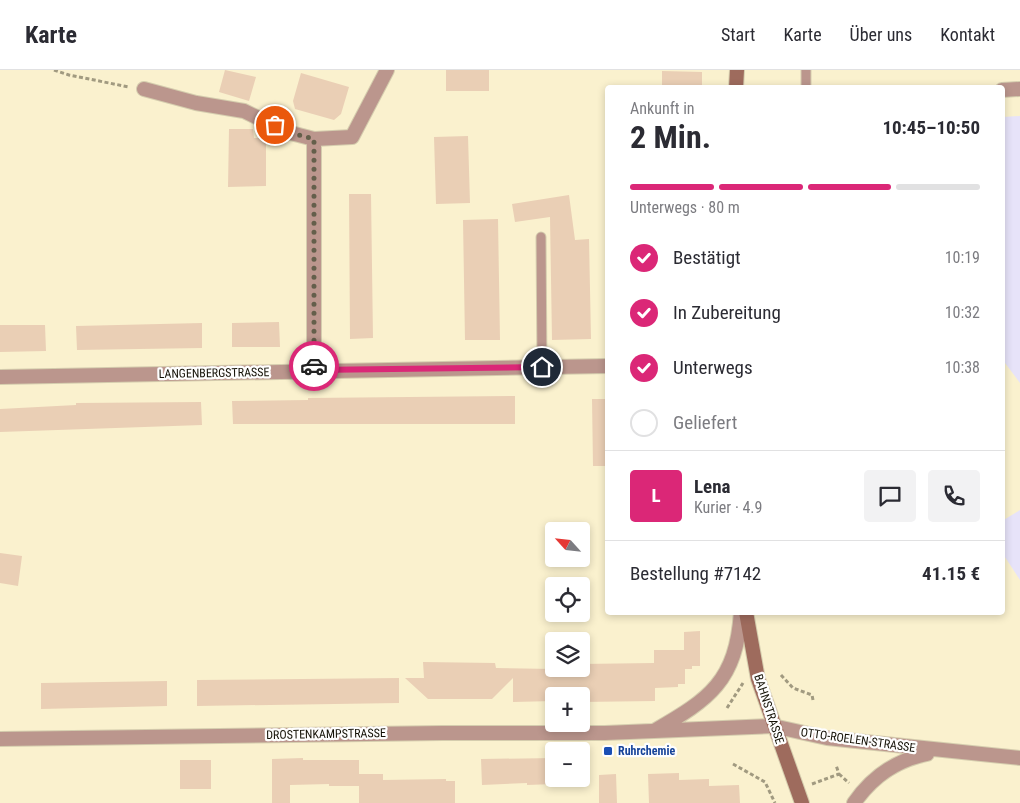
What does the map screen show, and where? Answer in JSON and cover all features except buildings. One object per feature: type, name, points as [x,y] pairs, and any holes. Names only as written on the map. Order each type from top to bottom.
[{"type":"main road","points":[[736,85],[737,70]]},
{"type":"main road","name":"BAHNSTRASSE","points":[[747,615],[758,679],[773,726],[802,803]]},
{"type":"street","points":[[144,89],[196,103],[244,111],[287,132],[314,139],[352,137],[387,70]]},
{"type":"street","points":[[1005,90],[1020,90]]},
{"type":"street","points":[[314,139],[314,370]]},
{"type":"street","name":"LANGENBERGSTRASSE","points":[[0,377],[605,366]]},
{"type":"street","name":"DROSTENKAMPSTRASSE","points":[[651,732],[693,708],[708,697],[720,683],[733,658],[740,615]]},
{"type":"street","name":"DROSTENKAMPSTRASSE","points":[[0,739],[442,732],[524,734],[651,732],[773,726]]},
{"type":"street","name":"OTTO-ROELEN-STRASSE","points":[[773,726],[827,738],[1020,758]]},
{"type":"street","name":"OTTO-ROELEN-STRASSE","points":[[854,803],[872,781],[884,771],[912,756],[943,751]]},
{"type":"lane","points":[[806,70],[806,85]]},
{"type":"lane","points":[[542,237],[542,367]]},
{"type":"path","points":[[54,70],[69,76],[144,89]]},
{"type":"path","points":[[780,675],[793,688],[812,695],[814,700]]},
{"type":"path","points":[[727,708],[743,683]]},
{"type":"path","points":[[733,764],[765,782],[774,801],[782,796]]},
{"type":"path","points":[[812,784],[839,774],[836,765]]},
{"type":"shaded area","points":[[1020,116],[1020,383],[1005,363],[1005,117]]},
{"type":"shaded area","points":[[1020,510],[1020,580],[1005,557],[1005,519]]},
{"type":"way so far","points":[[275,125],[287,132],[314,139],[314,366]]},
{"type":"place","name":"Ruhrchemie","points":[[608,751]]},
{"type":"route","points":[[314,366],[314,370],[542,367]]}]
